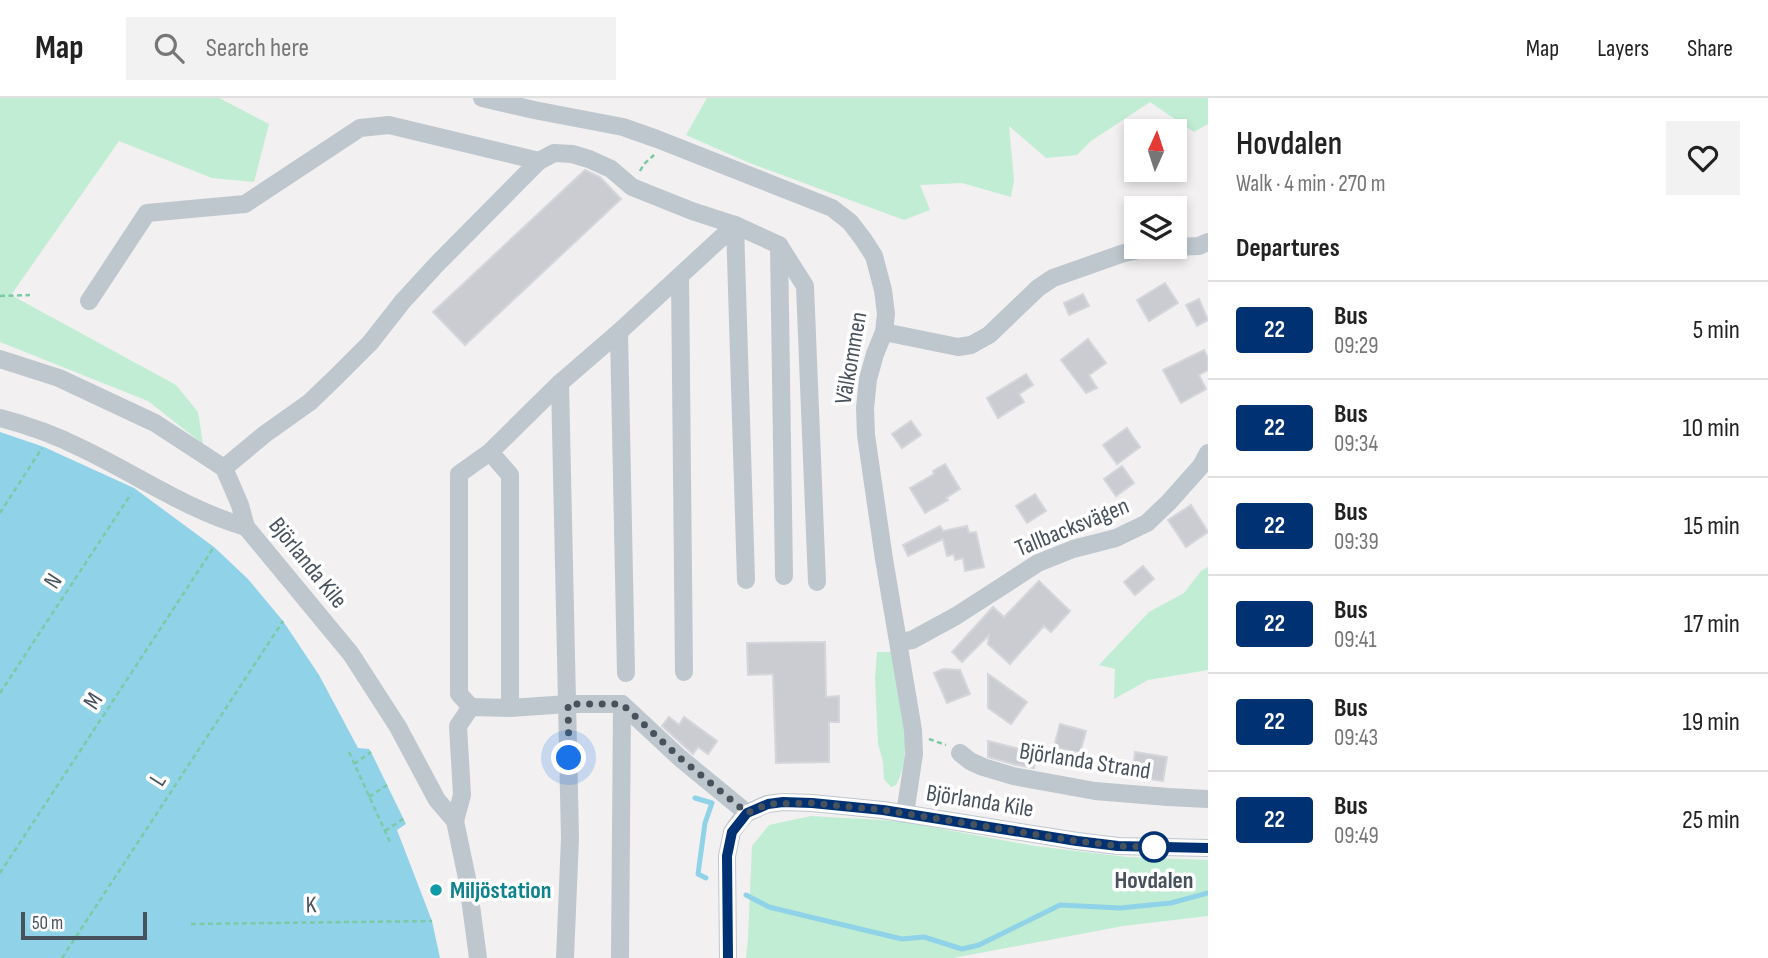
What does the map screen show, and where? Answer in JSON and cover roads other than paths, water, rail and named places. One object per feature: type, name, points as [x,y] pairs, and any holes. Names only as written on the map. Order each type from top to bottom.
[{"type":"street","name":"Välkommen","points":[[482,98],[623,127],[832,208],[850,222],[874,256],[886,314],[884,332],[868,379],[866,435],[913,732],[914,754],[905,814]]},
{"type":"street","points":[[89,302],[147,214],[245,204],[360,128],[389,125],[539,161]]},
{"type":"street","points":[[224,468],[310,402],[337,376],[370,343],[403,300],[539,161],[554,153],[572,153],[611,169],[632,187],[735,225],[779,245],[805,286],[817,582]]},
{"type":"street","points":[[728,958],[727,856],[732,832],[747,813],[680,758],[622,704],[471,707],[459,694],[459,474],[489,452],[560,383],[735,225]]},
{"type":"street","points":[[735,225],[746,580]]},
{"type":"street","points":[[884,332],[958,347],[971,345],[989,335],[1038,288],[1053,278],[1124,253],[1148,248],[1199,246],[1208,242]]},
{"type":"street","points":[[779,245],[784,576]]},
{"type":"street","points":[[680,277],[684,672]]},
{"type":"street","points":[[619,332],[626,673]]},
{"type":"street","points":[[0,359],[59,378],[155,423],[224,468],[246,527]]},
{"type":"street","points":[[560,383],[570,838],[565,958]]},
{"type":"street","name":"Björlanda Kile","points":[[0,418],[23,424],[79,447],[200,509],[246,527],[351,654],[398,727],[437,800],[455,821]]},
{"type":"street","points":[[489,452],[510,475],[510,708]]},
{"type":"street","name":"Tallbacksvägen","points":[[899,642],[912,640],[957,616],[1038,563],[1073,549],[1116,538],[1147,523],[1170,502],[1201,466],[1208,453]]},
{"type":"street","points":[[621,958],[622,704]]},
{"type":"street","name":"Björlanda Kile","points":[[471,707],[458,726],[462,795],[455,821],[468,883],[478,958]]},
{"type":"street","name":"Björlanda Strand","points":[[960,753],[983,767],[1013,776],[1095,791],[1208,799]]},
{"type":"street","name":"Björlanda Kile","points":[[747,813],[768,804],[812,803],[1118,846],[1208,848]]},
{"type":"water","points":[[0,432],[44,447],[134,488],[214,547],[248,579],[283,621],[319,675],[358,748],[369,749],[371,752],[406,824],[397,830],[432,921],[440,958],[0,958]]},
{"type":"waterway","points":[[695,798],[712,803],[705,823],[698,874],[706,878]]},
{"type":"waterway","points":[[746,895],[769,907],[902,939],[924,937],[962,949],[979,945],[1060,905],[1120,908],[1171,903],[1208,893]]},
{"type":"place","name":"Hovdalen","points":[[1154,847]]},
{"type":"place","name":"Miljöstation","points":[[436,890]]}]
